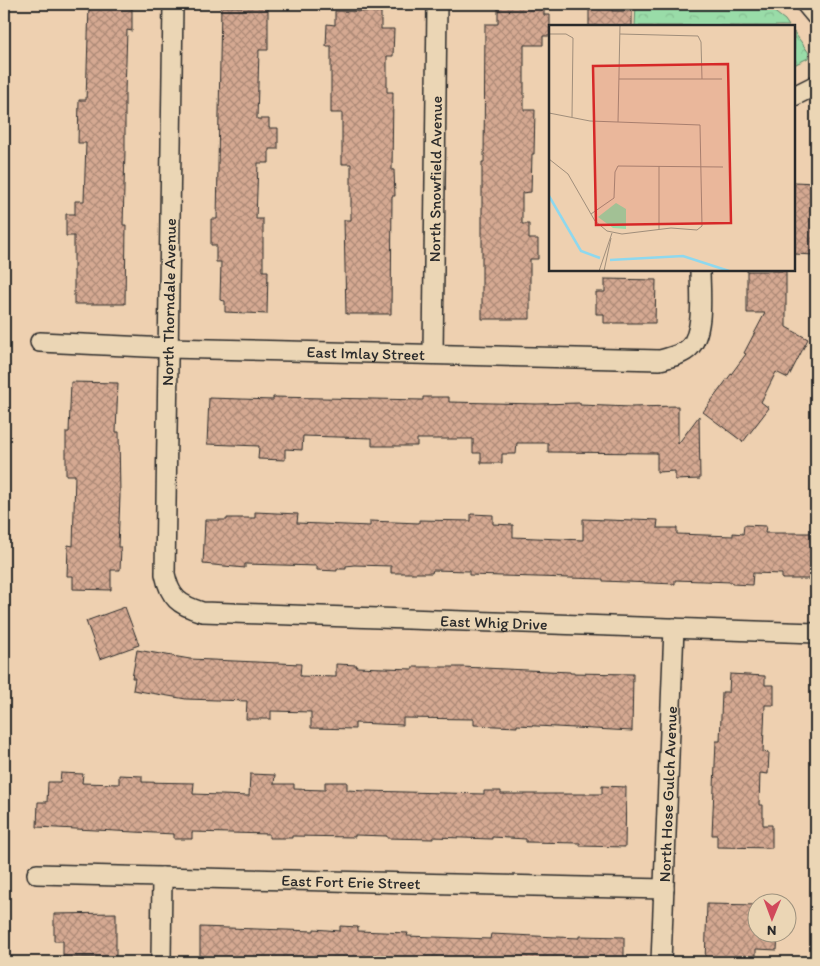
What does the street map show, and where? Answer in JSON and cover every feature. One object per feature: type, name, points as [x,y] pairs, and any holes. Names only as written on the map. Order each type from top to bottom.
[{"type":"street","name":"North Thorndale Avenue","points":[[173,4],[165,574],[168,587],[174,598]]},
{"type":"street","name":"North Snowfield Avenue","points":[[433,354],[437,4]]},
{"type":"street","points":[[806,4],[816,16]]},
{"type":"street","points":[[795,96],[816,85]]},
{"type":"street","name":"East Imlay Street","points":[[40,342],[168,348],[660,360],[677,356],[690,348],[696,335],[700,321],[700,271]]},
{"type":"street","name":"East Whig Drive","points":[[174,598],[187,608],[202,612],[816,633]]},
{"type":"street","name":"North Hose Gulch Avenue","points":[[661,962],[674,628]]},
{"type":"street","name":"East Fort Erie Street","points":[[37,874],[664,889]]},
{"type":"street","points":[[161,962],[162,877]]},
{"type":"green space","points":[[636,4],[764,4],[785,20],[788,25],[635,25]]},
{"type":"green space","points":[[795,33],[809,53],[808,58],[795,64]]},
{"type":"building","points":[[498,4],[544,4],[544,15],[550,15],[549,36],[543,36],[543,45],[524,45],[524,110],[535,110],[531,192],[522,193],[522,224],[529,224],[529,239],[538,239],[538,259],[530,259],[530,319],[482,319],[482,162],[484,162],[485,24],[498,24]]},
{"type":"building","points":[[589,4],[612,4],[612,11],[632,11],[632,25],[589,25]]},
{"type":"building","points":[[89,5],[132,5],[132,31],[127,30],[125,92],[123,225],[126,225],[125,304],[74,304],[74,236],[66,236],[66,214],[75,214],[75,201],[84,201],[86,143],[78,143],[79,100],[86,100]]},
{"type":"building","points":[[221,7],[268,7],[268,50],[259,50],[257,119],[269,119],[269,128],[278,128],[278,149],[269,149],[269,163],[258,163],[256,219],[263,219],[263,271],[268,271],[267,314],[225,312],[225,301],[220,300],[221,262],[216,262],[216,245],[211,245],[211,219],[217,219]]},
{"type":"building","points":[[335,11],[381,12],[381,29],[394,29],[393,56],[387,56],[387,92],[393,92],[392,170],[394,170],[395,196],[392,196],[391,314],[346,314],[344,220],[351,220],[351,164],[342,164],[342,113],[331,113],[331,46],[326,46],[327,24],[335,25]]},
{"type":"building","points":[[795,182],[816,183],[815,255],[795,254]]},
{"type":"building","points":[[747,271],[786,271],[786,327],[808,339],[788,378],[776,372],[761,402],[769,408],[743,442],[703,412],[746,354],[744,353],[765,313],[747,313]]},
{"type":"building","points":[[605,279],[656,280],[655,323],[604,323],[604,314],[596,314],[596,292],[605,292]]},
{"type":"building","points":[[71,382],[118,383],[116,432],[119,432],[120,496],[118,547],[121,547],[120,570],[111,570],[111,590],[73,589],[73,576],[67,576],[68,545],[73,546],[75,475],[66,475],[66,432],[69,432]]},
{"type":"building","points":[[273,397],[423,400],[423,397],[449,397],[449,402],[580,403],[580,405],[631,407],[678,406],[678,444],[699,416],[700,479],[675,480],[675,471],[657,472],[657,453],[548,452],[548,443],[517,443],[516,454],[502,454],[502,463],[481,463],[481,453],[473,453],[473,439],[417,439],[417,446],[372,446],[372,438],[303,436],[302,450],[285,449],[285,460],[258,459],[259,446],[207,444],[209,398],[273,400]]},
{"type":"building","points":[[255,512],[298,514],[297,523],[370,526],[370,521],[419,523],[419,520],[471,521],[471,514],[493,515],[493,524],[513,525],[513,537],[583,540],[583,519],[658,520],[657,528],[677,528],[677,534],[733,536],[733,533],[743,534],[744,525],[766,526],[765,533],[816,533],[816,579],[782,579],[782,574],[753,573],[752,585],[732,584],[732,582],[675,580],[675,584],[603,581],[603,579],[469,575],[469,571],[433,570],[432,573],[391,573],[391,566],[354,565],[346,566],[346,569],[337,569],[337,571],[317,570],[317,566],[245,564],[245,568],[203,564],[205,520],[255,518]]},
{"type":"building","points":[[125,607],[139,645],[100,659],[86,621]]},
{"type":"building","points":[[137,650],[190,659],[301,664],[300,676],[336,677],[336,664],[357,665],[356,667],[413,669],[413,667],[462,667],[570,673],[633,674],[632,731],[517,725],[517,727],[474,725],[474,719],[403,718],[403,725],[355,723],[355,729],[311,728],[311,712],[271,711],[271,719],[246,719],[247,701],[186,699],[133,690],[135,678],[132,678]]},
{"type":"building","points":[[730,674],[765,676],[765,685],[774,685],[774,705],[765,705],[763,752],[769,753],[768,774],[760,773],[759,805],[763,805],[763,825],[772,825],[772,848],[717,847],[717,835],[712,835],[716,741],[720,741],[722,692],[729,692]]},
{"type":"building","points":[[61,773],[83,774],[82,783],[119,784],[119,775],[142,776],[142,782],[194,783],[193,794],[249,796],[250,774],[275,775],[274,784],[294,784],[294,789],[325,790],[325,782],[347,782],[347,790],[366,791],[484,794],[484,791],[501,791],[501,794],[602,794],[602,786],[626,787],[625,847],[580,846],[580,843],[526,842],[526,839],[492,837],[492,839],[433,837],[433,839],[355,835],[355,837],[292,836],[292,838],[269,838],[269,834],[192,832],[192,839],[174,839],[174,834],[37,827],[38,802],[47,802],[48,782],[60,782]]},
{"type":"building","points":[[707,904],[748,905],[748,944],[777,944],[777,950],[756,949],[756,962],[705,962]]},
{"type":"building","points":[[116,913],[116,957],[63,958],[63,941],[54,941],[54,914]]},
{"type":"building","points":[[340,926],[358,927],[358,931],[408,933],[407,936],[490,939],[491,934],[579,938],[579,936],[624,937],[624,962],[200,962],[200,927],[340,931]]}]
